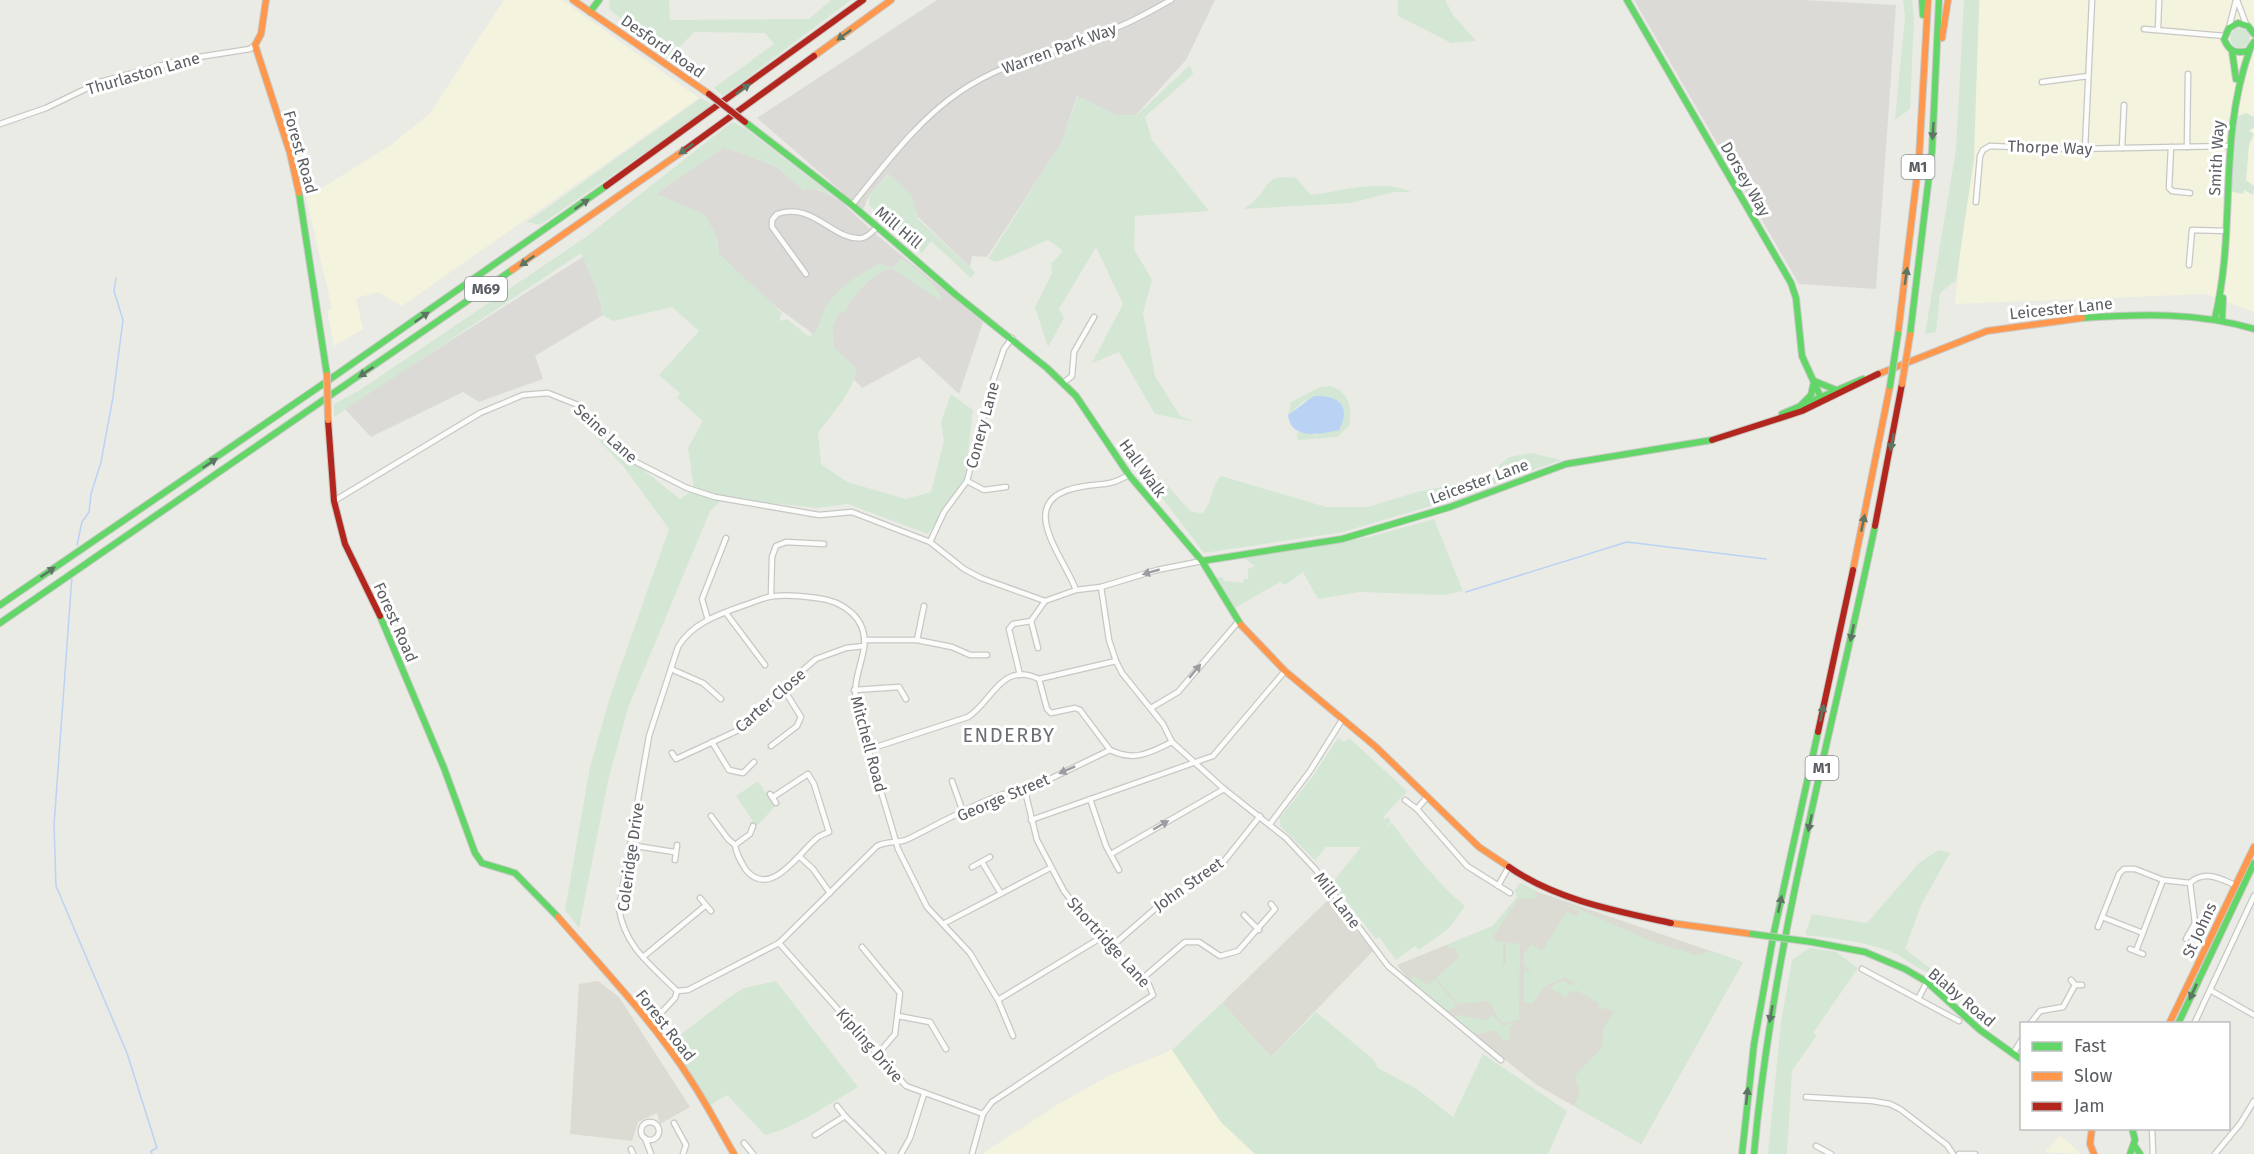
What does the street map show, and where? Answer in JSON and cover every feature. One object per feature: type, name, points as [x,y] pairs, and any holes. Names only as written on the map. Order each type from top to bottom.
[{"type":"main road","points":[[255,45],[261,34],[266,0]]},
{"type":"main road","name":"Desford Road","points":[[573,0],[709,94]]},
{"type":"main road","points":[[590,12],[599,0]]},
{"type":"main road","name":"M69","points":[[0,605],[409,326],[692,126],[862,0]]},
{"type":"main road","name":"M69","points":[[0,622],[671,160],[891,0]]},
{"type":"main road","name":"Dorsey Way","points":[[1627,0],[1791,283],[1796,298],[1801,350],[1822,400]]},
{"type":"main road","points":[[1922,0],[1924,79]]},
{"type":"main road","name":"M1","points":[[1742,1154],[1754,1044],[1773,933],[1875,466],[1890,386],[1915,203],[1928,0]]},
{"type":"main road","name":"M1","points":[[1754,1154],[1761,1083],[1776,985],[1870,549],[1902,384],[1927,204],[1937,72],[1939,0]]},
{"type":"main road","points":[[1937,72],[1948,0]]},
{"type":"main road","points":[[2225,36],[2229,28],[2235,24],[2250,27],[2254,34]]},
{"type":"main road","name":"Smith Way","points":[[2225,36],[2226,44],[2232,51],[2237,86]]},
{"type":"main road","name":"Forest Road","points":[[255,45],[290,153],[301,200],[327,375],[334,501],[345,544],[390,640],[444,768],[475,853],[482,863],[515,873],[530,886],[628,997],[692,1082],[734,1154]]},
{"type":"main road","points":[[2232,51],[2242,53],[2253,45]]},
{"type":"main road","name":"Smith Way","points":[[2219,319],[2227,231],[2229,146],[2237,86],[2253,45]]},
{"type":"main road","name":"Mill Hill","points":[[709,94],[852,205],[1065,385]]},
{"type":"main road","name":"Leicester Lane","points":[[1202,561],[1342,539],[1450,507],[1566,464],[1713,440],[1822,400],[1951,343],[2022,324],[2155,314],[2219,319],[2254,329]]},
{"type":"main road","name":"Leicester Lane","points":[[1766,422],[1800,406],[1822,400],[1836,390],[1878,374]]},
{"type":"main road","points":[[1800,406],[1811,395],[1814,381],[1836,390]]},
{"type":"main road","name":"Hall Walk","points":[[1065,385],[1088,412],[1129,475],[1202,561],[1238,622],[1285,671],[1376,747],[1427,797]]},
{"type":"main road","name":"Blaby Road","points":[[1427,797],[1479,848],[1508,868],[1554,891],[1609,909],[1677,924],[1812,942],[1865,952],[1895,964],[1927,982],[1980,1030],[2020,1059]]},
{"type":"main road","name":"St Johns","points":[[2169,1022],[2254,848]]},
{"type":"main road","name":"St Johns","points":[[2178,1022],[2254,863]]},
{"type":"main road","points":[[2087,1130],[2094,1154]]},
{"type":"main road","points":[[2089,1136],[2091,1130]]},
{"type":"main road","points":[[2130,1154],[2134,1145],[2134,1130]]},
{"type":"main road","points":[[2087,1154],[2090,1144]]},
{"type":"main road","points":[[2134,1145],[2140,1154]]},
{"type":"street","name":"Warren Park Way","points":[[852,205],[921,127],[966,87],[1025,58],[1119,27],[1171,0]]},
{"type":"street","points":[[2085,148],[2092,0]]},
{"type":"street","points":[[2158,29],[2159,0]]},
{"type":"street","points":[[2236,0],[2250,27]]},
{"type":"street","points":[[2229,28],[2236,0]]},
{"type":"street","points":[[2144,29],[2225,36]]},
{"type":"street","name":"Thurlaston Lane","points":[[0,124],[46,108],[100,82],[186,59],[250,49],[255,45]]},
{"type":"street","points":[[2187,147],[2188,74]]},
{"type":"street","points":[[2042,82],[2088,76]]},
{"type":"street","points":[[2122,148],[2124,105]]},
{"type":"street","name":"Thorpe Way","points":[[1977,202],[1980,156],[1983,150],[1997,145],[2085,148],[2229,146]]},
{"type":"street","points":[[2171,147],[2169,188],[2174,192],[2190,193]]},
{"type":"street","points":[[806,274],[772,227],[772,220],[777,214],[801,212],[856,238],[866,237],[877,227]]},
{"type":"street","points":[[2189,265],[2192,230],[2227,231]]},
{"type":"street","points":[[1065,385],[1072,376],[1074,352],[1094,316]]},
{"type":"street","name":"Conery Lane","points":[[930,542],[944,512],[967,481],[992,384],[1004,349],[1012,338]]},
{"type":"street","name":"Seine Lane","points":[[334,501],[480,413],[523,395],[540,393],[558,395],[572,401],[595,420],[632,460],[695,491],[711,496],[819,515],[852,512],[930,542],[964,569],[981,578],[1045,601]]},
{"type":"street","points":[[1076,590],[1047,532],[1045,512],[1049,501],[1063,492],[1081,486],[1112,484],[1129,475]]},
{"type":"street","points":[[967,481],[984,490],[1006,487]]},
{"type":"street","points":[[708,620],[702,599],[726,538]]},
{"type":"street","points":[[824,544],[786,542],[776,546],[772,557],[771,596],[831,600],[847,607],[857,618],[864,643]]},
{"type":"street","points":[[1020,675],[1020,667],[1014,657],[1011,625],[1031,621],[1045,601],[1076,590],[1101,587],[1157,570],[1202,561]]},
{"type":"street","points":[[870,749],[968,717],[977,711],[998,684],[1020,675],[1040,681],[1116,661],[1101,587]]},
{"type":"street","name":"Coleridge Drive","points":[[677,991],[629,942],[622,926],[619,909],[649,736],[683,638],[708,620],[771,596]]},
{"type":"street","points":[[917,640],[924,606]]},
{"type":"street","points":[[726,613],[762,664]]},
{"type":"street","points":[[1031,621],[1038,648]]},
{"type":"street","points":[[1151,708],[1178,692],[1238,622]]},
{"type":"street","name":"Carter Close","points":[[672,753],[676,759],[743,728],[816,659],[846,648],[864,643],[917,640],[952,647],[970,655],[987,655]]},
{"type":"street","name":"Mitchell Road","points":[[864,643],[854,690],[896,842],[918,892],[932,915],[970,953],[998,1000],[1013,1036]]},
{"type":"street","points":[[1007,660],[1014,657]]},
{"type":"street","name":"Mill Lane","points":[[1116,661],[1122,673],[1151,708],[1172,742],[1224,789],[1270,824],[1316,870],[1388,966],[1501,1060]]},
{"type":"street","points":[[671,669],[703,683],[721,699]]},
{"type":"street","points":[[1030,820],[1213,756],[1285,671]]},
{"type":"street","points":[[901,681],[899,687],[906,699]]},
{"type":"street","points":[[1040,681],[1048,711],[1054,714],[1075,708],[1080,710],[1110,750],[1138,757],[1172,742]]},
{"type":"street","points":[[854,690],[899,687]]},
{"type":"street","points":[[771,746],[797,726],[801,717],[783,688]]},
{"type":"street","points":[[1270,824],[1310,771],[1342,720]]},
{"type":"street","points":[[712,742],[729,770],[743,773],[754,762]]},
{"type":"street","name":"George Street","points":[[896,842],[906,840],[1012,791],[1024,791],[1110,750]]},
{"type":"street","points":[[776,803],[771,796],[808,774],[814,784],[832,841]]},
{"type":"street","points":[[952,781],[963,813]]},
{"type":"street","points":[[1111,854],[1224,789]]},
{"type":"street","name":"Shortridge Lane","points":[[983,1114],[1000,1095],[1151,998],[1153,993],[1143,978],[1111,947],[1064,891],[1050,868],[1030,820],[1024,791]]},
{"type":"street","points":[[1417,809],[1427,797]]},
{"type":"street","points":[[1090,799],[1098,827],[1119,870]]},
{"type":"street","points":[[1405,800],[1417,809],[1467,866],[1510,892]]},
{"type":"street","points":[[711,816],[735,845],[735,852],[744,867],[751,875],[763,879],[775,877],[800,857],[818,837],[829,832]]},
{"type":"street","name":"John Street","points":[[1111,947],[1164,901],[1221,865],[1260,816]]},
{"type":"street","points":[[735,845],[750,834],[754,824]]},
{"type":"street","points":[[661,1012],[675,998],[677,991],[688,990],[779,943],[871,850],[883,843],[896,842]]},
{"type":"street","points":[[630,845],[674,852]]},
{"type":"street","points":[[675,860],[676,845]]},
{"type":"street","points":[[800,857],[813,869],[830,893]]},
{"type":"street","points":[[972,867],[990,857]]},
{"type":"street","points":[[982,862],[1000,892]]},
{"type":"street","points":[[943,924],[1000,892],[1050,868]]},
{"type":"street","points":[[1498,886],[1508,868]]},
{"type":"street","points":[[2098,927],[2119,874],[2124,869],[2135,869],[2163,880],[2190,883],[2200,876],[2209,876],[2235,885]]},
{"type":"street","points":[[2136,951],[2163,880]]},
{"type":"street","points":[[2186,939],[2192,931],[2195,915],[2190,883]]},
{"type":"street","points":[[2194,1022],[2254,896]]},
{"type":"street","points":[[700,898],[711,911]]},
{"type":"street","points":[[1143,978],[1185,942],[1199,942],[1220,956],[1238,951],[1259,930],[1275,909],[1271,904]]},
{"type":"street","points":[[644,957],[705,906]]},
{"type":"street","points":[[1244,915],[1259,930]]},
{"type":"street","points":[[2102,918],[2143,933]]},
{"type":"street","points":[[2185,928],[2192,931]]},
{"type":"street","points":[[998,1000],[1102,937]]},
{"type":"street","name":"Kipling Drive","points":[[779,943],[906,1086],[983,1114]]},
{"type":"street","points":[[862,947],[900,993],[895,1034],[878,1054]]},
{"type":"street","points":[[2130,949],[2143,954]]},
{"type":"street","points":[[1862,969],[1959,1021]]},
{"type":"street","points":[[1918,999],[1927,982]]},
{"type":"street","points":[[2031,1022],[2040,1011],[2063,1006],[2073,982],[2082,985]]},
{"type":"street","points":[[2210,990],[2254,1015]]},
{"type":"street","points":[[898,1016],[930,1022],[946,1049]]},
{"type":"street","points":[[2013,1054],[2020,1042]]},
{"type":"street","points":[[901,1154],[910,1138],[924,1094]]},
{"type":"street","points":[[1806,1097],[1890,1104],[1900,1108],[1947,1145],[1953,1154]]},
{"type":"street","points":[[2215,1154],[2240,1124],[2254,1101]]},
{"type":"street","points":[[837,1106],[883,1154]]},
{"type":"street","points":[[972,1154],[983,1114]]},
{"type":"street","points":[[815,1135],[845,1116]]},
{"type":"street","points":[[821,1121],[824,1128]]},
{"type":"street","points":[[674,1123],[686,1145],[683,1154]]},
{"type":"street","points":[[2152,1130],[2153,1154]]},
{"type":"street","points":[[645,1138],[651,1154]]},
{"type":"street","points":[[744,1143],[753,1154]]},
{"type":"street","points":[[1825,1151],[1828,1145]]},
{"type":"street","points":[[1816,1146],[1831,1154]]},
{"type":"street","points":[[1959,1154],[1975,1154]]},
{"type":"shaded area","points":[[504,0],[562,0],[699,98],[402,306],[378,292],[356,298],[363,329],[334,346],[327,310],[332,308],[306,198],[391,145],[430,113]]},
{"type":"shaded area","points":[[609,0],[669,0],[670,20],[809,19],[831,0],[851,0],[723,96],[714,88],[774,44],[765,33],[694,32],[670,57],[610,10]]},
{"type":"shaded area","points":[[937,0],[1215,0],[1186,60],[1135,116],[1117,116],[1077,96],[1061,144],[987,257],[972,256],[970,267],[918,217],[911,196],[888,174],[870,194],[863,210],[757,118]]},
{"type":"shaded area","points":[[1398,0],[1445,0],[1453,15],[1476,41],[1451,43],[1398,16]]},
{"type":"shaded area","points":[[1634,0],[1802,0],[1896,5],[1876,289],[1799,284]]},
{"type":"shaded area","points":[[1903,0],[1912,0],[1914,19],[1910,109],[1895,120],[1905,17]]},
{"type":"shaded area","points":[[1964,0],[1979,0],[1974,159],[1956,280],[1940,293],[1936,332],[1925,334],[1956,150]]},
{"type":"shaded area","points":[[1980,0],[2254,0],[2254,312],[2205,294],[1955,304],[1974,118]]},
{"type":"shaded area","points":[[2240,28],[2247,31],[2250,38],[2247,45],[2240,48],[2233,45],[2230,38],[2233,31]]},
{"type":"shaded area","points":[[1190,65],[1193,74],[1145,117],[1152,140],[1209,211],[1135,216],[1134,249],[1152,280],[1143,313],[1155,376],[1180,416],[1195,422],[1155,414],[1119,352],[1092,363],[1123,304],[1096,247],[1059,309],[1064,318],[1048,347],[1035,307],[1052,273],[1051,264],[1063,251],[1048,240],[997,262],[988,259],[1061,143],[1078,96],[1116,115],[1137,115]]},
{"type":"shaded area","points":[[701,98],[714,105],[540,225],[527,222]]},
{"type":"shaded area","points":[[2246,113],[2254,117],[2254,127],[2249,131],[2254,134],[2249,145],[2246,180],[2254,186],[2253,195],[2244,190],[2243,194],[2229,191],[2231,127],[2235,117]]},
{"type":"shaded area","points":[[732,122],[746,129],[841,202],[819,190],[804,190],[777,167],[724,147],[656,194],[705,214],[717,237],[719,254],[782,313],[779,321],[787,319],[808,336],[813,335],[827,305],[843,287],[878,264],[894,267],[901,258],[919,271],[942,298],[939,300],[891,268],[877,275],[864,286],[852,299],[845,312],[839,313],[833,326],[834,348],[856,368],[848,393],[818,433],[821,464],[847,482],[906,499],[931,492],[944,441],[941,422],[951,394],[973,410],[965,478],[928,534],[848,504],[817,508],[724,498],[710,511],[628,708],[608,781],[579,928],[565,910],[590,767],[611,694],[669,529],[624,467],[579,419],[584,414],[647,473],[680,499],[694,489],[688,448],[703,421],[677,398],[680,393],[659,375],[699,331],[672,307],[613,321],[603,315],[599,296],[581,253],[334,417],[334,404],[360,390],[586,237]]},
{"type":"shaded area","points":[[724,147],[777,167],[804,190],[810,188],[824,192],[841,202],[878,236],[983,322],[959,394],[919,357],[862,388],[808,330],[768,301],[719,254],[717,237],[656,194]]},
{"type":"shaded area","points":[[889,174],[912,196],[918,219],[975,272],[971,278],[931,241],[922,253],[869,205],[870,194]]},
{"type":"shaded area","points":[[1285,177],[1296,178],[1311,195],[1375,186],[1400,188],[1411,192],[1395,192],[1350,203],[1244,209],[1272,180]]},
{"type":"shaded area","points":[[589,253],[603,315],[535,356],[543,379],[479,402],[463,392],[371,437],[344,408]]},
{"type":"shaded area","points":[[1330,386],[1342,392],[1348,401],[1349,426],[1337,437],[1298,440],[1297,432],[1317,435],[1305,400],[1288,415],[1291,402],[1320,387]]},
{"type":"shaded area","points":[[1531,453],[1561,460],[1444,502],[1343,532],[1204,553],[1147,478],[1162,479],[1190,511],[1202,514],[1221,476],[1326,507],[1368,507],[1417,492],[1460,483],[1490,473],[1509,457]]},
{"type":"shaded area","points":[[1434,519],[1463,591],[1444,595],[1360,592],[1318,599],[1303,572],[1285,585],[1280,582],[1235,608],[1215,577],[1223,578],[1224,581],[1243,583],[1244,579],[1248,579],[1248,569],[1255,566],[1242,557],[1369,537]]},
{"type":"shaded area","points":[[1338,738],[1344,742],[1349,738],[1407,791],[1384,816],[1384,819],[1388,817],[1391,821],[1386,829],[1392,823],[1435,877],[1465,906],[1449,928],[1419,950],[1415,946],[1396,960],[1379,937],[1376,939],[1332,883],[1361,847],[1326,847],[1315,860],[1280,826],[1280,818],[1313,776]]},
{"type":"shaded area","points":[[758,781],[776,805],[759,824],[753,826],[750,822],[753,821],[736,796]]},
{"type":"shaded area","points":[[1939,850],[1950,853],[1922,903],[1905,949],[1939,975],[1926,972],[1895,954],[1879,948],[1847,940],[1805,935],[1812,914],[1867,923],[1920,862]]},
{"type":"shaded area","points":[[1520,883],[1538,892],[1743,962],[1641,1144],[1537,1085],[1444,1012],[1408,979],[1397,965],[1493,926],[1517,897],[1515,890]]},
{"type":"shaded area","points":[[1520,883],[1535,890],[1537,898],[1518,899],[1493,937],[1495,941],[1503,942],[1503,964],[1506,963],[1506,942],[1520,944],[1519,1020],[1504,1023],[1489,1003],[1483,999],[1474,996],[1485,1001],[1458,1004],[1436,978],[1459,957],[1454,947],[1449,949],[1447,945],[1493,926],[1517,897],[1515,890]]},
{"type":"shaded area","points":[[1330,898],[1373,951],[1271,1057],[1222,1003]]},
{"type":"shaded area","points":[[1564,903],[1651,941],[1696,955],[1712,951],[1743,962],[1641,1144],[1574,1106],[1580,1093],[1575,1076],[1602,1047],[1603,1029],[1614,1012],[1604,1007],[1602,1010],[1598,1008],[1600,1004],[1576,990],[1574,993],[1570,991],[1566,998],[1550,987],[1563,980],[1573,986],[1576,984],[1565,977],[1544,987],[1533,1003],[1524,1002],[1524,969],[1528,972],[1530,970],[1524,965],[1524,954],[1531,944],[1542,951],[1567,911],[1577,917],[1580,912]]},
{"type":"shaded area","points":[[1809,948],[1836,952],[1858,968],[1813,1033],[1817,1035],[1792,1071],[1787,1154],[1768,1154],[1781,1022],[1792,960]]},
{"type":"shaded area","points":[[1415,976],[1427,985],[1435,979],[1457,1006],[1444,1012],[1409,980]]},
{"type":"shaded area","points":[[598,981],[619,997],[690,1107],[660,1124],[657,1113],[638,1122],[632,1141],[570,1134],[579,984]]},
{"type":"shaded area","points":[[776,981],[858,1087],[800,1121],[765,1135],[727,1095],[707,1107],[666,1046],[744,988]]},
{"type":"shaded area","points":[[1222,1003],[1271,1057],[1316,1012],[1373,1059],[1378,1068],[1417,1089],[1453,1117],[1483,1054],[1567,1111],[1548,1154],[1255,1154],[1221,1122],[1172,1050]]},
{"type":"shaded area","points":[[1457,1015],[1485,1020],[1493,1015],[1503,1026],[1516,1022],[1509,1028],[1510,1038],[1503,1042],[1500,1035],[1493,1030],[1474,1035],[1451,1017]]},
{"type":"shaded area","points":[[1172,1050],[1221,1122],[1255,1154],[982,1154],[1057,1105],[1110,1075]]},
{"type":"shaded area","points":[[2060,1135],[2080,1153],[2045,1152]]},
{"type":"water","points":[[1314,396],[1330,398],[1341,404],[1344,414],[1339,430],[1308,434],[1295,429],[1290,423],[1288,415]]},
{"type":"waterway","points":[[77,545],[82,522],[89,512],[113,397],[123,320],[114,291],[116,278]]},
{"type":"waterway","points":[[1466,592],[1627,542],[1766,559]]},
{"type":"waterway","points":[[72,576],[54,825],[56,886],[127,1053],[157,1148],[151,1151],[152,1154]]},
{"type":"traffic: fast","points":[[590,12],[599,0]]},
{"type":"traffic: fast","points":[[1627,0],[1791,283],[1796,298],[1802,356],[1822,400]]},
{"type":"traffic: fast","points":[[1922,0],[1923,15]]},
{"type":"traffic: fast","points":[[1910,335],[1932,151],[1939,0]]},
{"type":"traffic: fast","points":[[2254,34],[2248,26],[2238,23],[2229,28],[2224,39],[2230,49],[2239,52],[2248,51],[2254,42]]},
{"type":"traffic: fast","points":[[2215,318],[2225,250],[2234,117],[2240,83],[2250,49]]},
{"type":"traffic: fast","points":[[2232,51],[2236,79]]},
{"type":"traffic: fast","points":[[745,122],[852,205],[956,295],[1047,368],[1076,396],[1129,475],[1202,561],[1241,625]]},
{"type":"traffic: fast","points":[[0,605],[326,382],[606,186]]},
{"type":"traffic: fast","points":[[299,193],[327,375]]},
{"type":"traffic: fast","points":[[0,623],[512,270]]},
{"type":"traffic: fast","points":[[2222,320],[2223,298]]},
{"type":"traffic: fast","points":[[2082,318],[2190,317],[2233,323],[2254,329]]},
{"type":"traffic: fast","points":[[1890,386],[1898,334]]},
{"type":"traffic: fast","points":[[1782,414],[1863,379]]},
{"type":"traffic: fast","points":[[1814,381],[1836,390]]},
{"type":"traffic: fast","points":[[1802,404],[1811,395],[1814,382]]},
{"type":"traffic: fast","points":[[1202,561],[1342,539],[1450,507],[1566,464],[1712,440]]},
{"type":"traffic: fast","points":[[1754,1154],[1763,1074],[1789,917],[1875,526]]},
{"type":"traffic: fast","points":[[380,616],[444,768],[475,853],[482,863],[515,873],[558,917]]},
{"type":"traffic: fast","points":[[1742,1154],[1754,1044],[1774,932],[1818,732]]},
{"type":"traffic: fast","points":[[2179,1022],[2254,863]]},
{"type":"traffic: fast","points":[[1752,934],[1812,942]]},
{"type":"traffic: fast","points":[[1812,942],[1865,952],[1905,969],[1927,982],[1980,1030],[2020,1059]]},
{"type":"traffic: fast","points":[[2130,1154],[2135,1140],[2132,1130]]},
{"type":"traffic: fast","points":[[2134,1145],[2140,1154]]},
{"type":"traffic: slow","points":[[266,0],[261,34],[255,45],[290,153],[299,193]]},
{"type":"traffic: slow","points":[[573,0],[709,94]]},
{"type":"traffic: slow","points":[[814,56],[891,0]]},
{"type":"traffic: slow","points":[[1898,334],[1919,159],[1928,0]]},
{"type":"traffic: slow","points":[[1942,38],[1948,0]]},
{"type":"traffic: slow","points":[[512,270],[686,149]]},
{"type":"traffic: slow","points":[[1876,375],[1987,331],[2082,318]]},
{"type":"traffic: slow","points":[[1902,384],[1910,335]]},
{"type":"traffic: slow","points":[[327,375],[328,420]]},
{"type":"traffic: slow","points":[[1853,570],[1890,386]]},
{"type":"traffic: slow","points":[[1241,625],[1285,671],[1376,747],[1479,847],[1509,867]]},
{"type":"traffic: slow","points":[[2170,1022],[2254,847]]},
{"type":"traffic: slow","points":[[558,917],[662,1038],[698,1091],[734,1154]]},
{"type":"traffic: slow","points":[[1671,923],[1752,934]]},
{"type":"traffic: slow","points":[[2092,1130],[2090,1144],[2094,1154]]},
{"type":"traffic: jam","points":[[606,186],[863,0]]},
{"type":"traffic: jam","points":[[686,149],[814,56]]},
{"type":"traffic: jam","points":[[709,94],[745,122]]},
{"type":"traffic: jam","points":[[1712,440],[1802,411],[1878,374]]},
{"type":"traffic: jam","points":[[1875,526],[1902,384]]},
{"type":"traffic: jam","points":[[328,420],[334,501],[345,544],[380,616]]},
{"type":"traffic: jam","points":[[1818,732],[1853,570]]},
{"type":"traffic: jam","points":[[1509,867],[1546,888],[1566,896],[1608,909],[1671,923]]},
{"type":"district","name":"ENDERBY","points":[[1009,735]]}]
